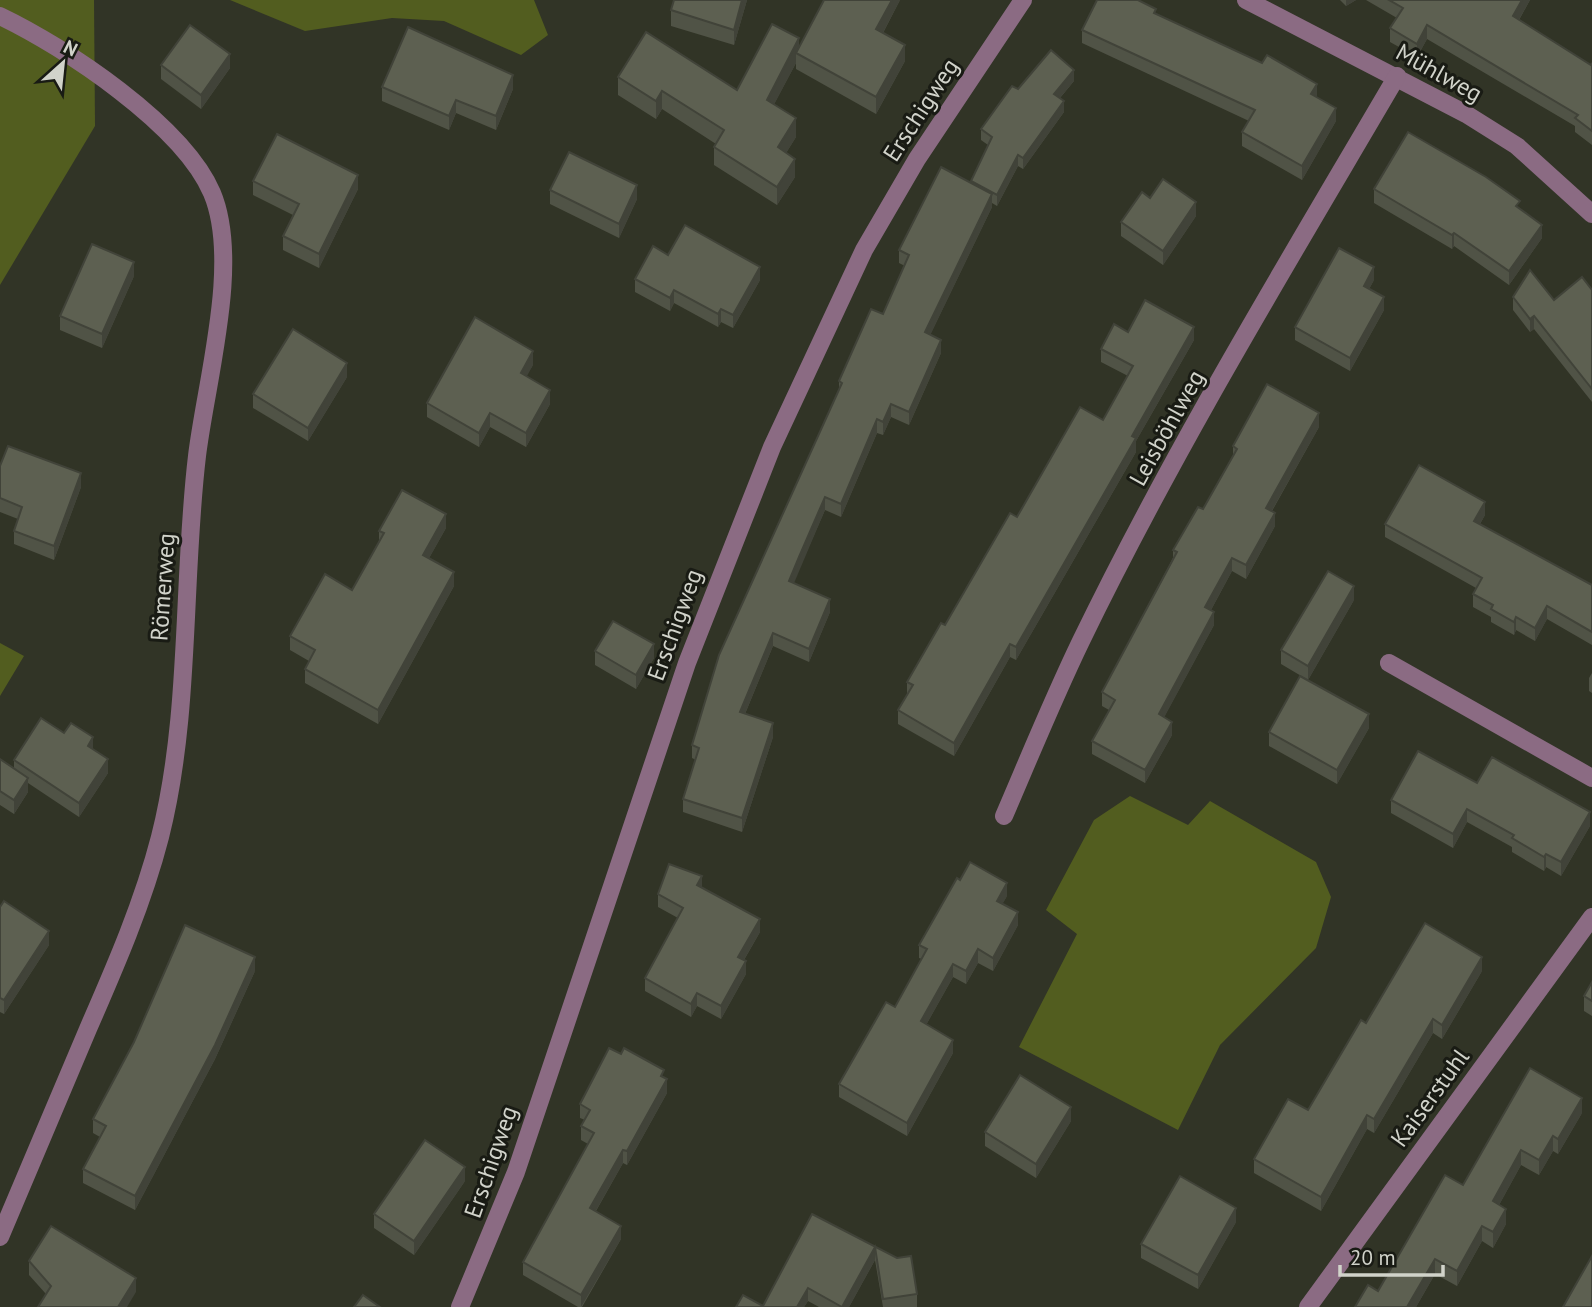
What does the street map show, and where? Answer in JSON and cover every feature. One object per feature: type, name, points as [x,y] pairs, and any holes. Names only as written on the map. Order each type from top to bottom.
[{"type":"street","name":"Erschigweg","points":[[460,1307],[516,1172],[687,663],[725,560],[772,447],[864,250],[917,159],[1023,0]]},
{"type":"street","name":"Mühlweg","points":[[1246,0],[1397,76],[1517,146],[1592,214]]},
{"type":"street","name":"Römerweg","points":[[0,16],[39,34],[99,75],[151,116],[187,156],[211,190],[224,228],[224,273],[197,458],[174,748],[160,835],[140,901],[114,969],[0,1237]]},
{"type":"street","name":"Leisböhlweg","points":[[1004,817],[1081,642],[1123,559],[1260,311],[1397,76]]},
{"type":"street","points":[[1389,663],[1592,778]]},
{"type":"street","name":"Kaiserstuhl","points":[[1308,1307],[1592,917]]},
{"type":"green space","points":[[0,0],[94,0],[95,126],[0,285]]},
{"type":"green space","points":[[230,0],[534,0],[548,35],[521,55],[444,21],[392,18],[305,31]]},
{"type":"green space","points":[[0,643],[24,656],[0,696]]},
{"type":"green space","points":[[1130,796],[1188,825],[1210,801],[1316,862],[1331,897],[1316,948],[1220,1045],[1178,1130],[1019,1047],[1077,934],[1046,910],[1094,820]]},
{"type":"building","points":[[674,0],[742,0],[734,30],[671,10]]},
{"type":"building","points":[[824,0],[892,0],[876,29],[905,45],[876,97],[796,53]]},
{"type":"building","points":[[1097,0],[1138,0],[1156,9],[1154,13],[1262,63],[1267,55],[1317,84],[1311,94],[1336,108],[1302,166],[1242,132],[1255,110],[1082,30]]},
{"type":"building","points":[[1389,0],[1522,0],[1513,16],[1591,65],[1592,63],[1592,131],[1575,118],[1578,115],[1427,25],[1417,44],[1390,28],[1403,8]]},
{"type":"building","points":[[772,24],[799,38],[767,100],[796,118],[778,147],[795,159],[777,187],[714,147],[724,130],[662,91],[656,101],[618,77],[646,32],[737,90]]},
{"type":"building","points":[[190,25],[230,54],[201,95],[161,65]]},
{"type":"building","points":[[408,27],[513,75],[496,116],[456,100],[449,116],[382,87]]},
{"type":"building","points":[[1051,50],[1074,70],[1054,94],[1064,101],[1023,158],[1018,155],[997,195],[971,181],[992,137],[981,129],[1012,86],[1018,89]]},
{"type":"building","points":[[1408,132],[1486,177],[1520,201],[1516,206],[1542,225],[1509,271],[1454,233],[1452,235],[1374,189]]},
{"type":"building","points":[[277,134],[358,175],[319,254],[283,236],[299,204],[253,181]]},
{"type":"building","points":[[569,152],[637,185],[619,224],[550,190]]},
{"type":"building","points":[[941,167],[992,194],[925,332],[941,340],[909,412],[891,404],[883,422],[877,419],[841,504],[825,497],[789,581],[830,599],[809,649],[773,633],[740,712],[773,723],[742,818],[683,799],[699,748],[692,745],[719,655],[842,383],[839,381],[871,309],[883,314],[909,255],[899,250]]},
{"type":"building","points":[[1163,179],[1196,202],[1163,251],[1121,222],[1142,192],[1150,198]]},
{"type":"building","points":[[685,225],[760,267],[733,315],[721,309],[718,314],[674,290],[670,298],[635,279],[653,246],[668,255]]},
{"type":"building","points":[[92,244],[134,262],[102,334],[60,316]]},
{"type":"building","points":[[1339,248],[1374,267],[1364,286],[1384,297],[1350,358],[1295,327]]},
{"type":"building","points":[[1530,270],[1554,300],[1582,277],[1592,290],[1592,389],[1534,316],[1530,319],[1513,297]]},
{"type":"building","points":[[1145,300],[1194,327],[1132,436],[1136,438],[1016,647],[1010,644],[954,743],[898,710],[913,685],[907,682],[941,623],[945,625],[1010,513],[1017,517],[1080,407],[1103,420],[1133,366],[1101,349],[1114,324],[1128,332]]},
{"type":"building","points":[[475,317],[533,351],[521,373],[550,390],[526,433],[490,413],[479,433],[427,403]]},
{"type":"building","points":[[293,329],[347,363],[308,428],[253,394]]},
{"type":"building","points":[[1267,384],[1319,413],[1266,508],[1275,513],[1246,565],[1232,558],[1205,607],[1214,612],[1159,714],[1172,722],[1145,770],[1092,741],[1115,700],[1102,692],[1177,552],[1173,550],[1198,507],[1203,509],[1237,449],[1233,446]]},
{"type":"building","points":[[8,446],[81,473],[54,546],[14,531],[22,507],[0,498],[0,466]]},
{"type":"building","points":[[1419,465],[1485,502],[1474,521],[1592,585],[1592,632],[1547,606],[1535,628],[1516,617],[1514,622],[1491,609],[1493,605],[1473,594],[1482,578],[1385,524]]},
{"type":"building","points":[[402,490],[446,514],[423,555],[454,572],[378,710],[305,669],[315,650],[290,636],[325,574],[352,590],[384,533],[379,531]]},
{"type":"building","points":[[1328,571],[1354,586],[1308,666],[1281,650]]},
{"type":"building","points":[[613,621],[654,644],[636,675],[595,651]]},
{"type":"building","points":[[1300,676],[1369,714],[1337,770],[1269,732]]},
{"type":"building","points":[[41,718],[64,733],[71,723],[93,737],[88,746],[108,759],[79,803],[14,760]]},
{"type":"building","points":[[1418,751],[1477,783],[1492,757],[1590,812],[1561,862],[1546,854],[1544,857],[1512,838],[1514,835],[1467,809],[1453,834],[1391,800]]},
{"type":"building","points":[[0,759],[28,778],[14,800],[0,791]]},
{"type":"building","points":[[970,862],[1007,883],[997,901],[1018,912],[993,958],[978,949],[966,971],[953,964],[921,1021],[953,1040],[907,1123],[839,1084],[886,1002],[895,1007],[927,949],[919,945],[957,878],[960,880]]},
{"type":"building","points":[[669,864],[702,876],[697,885],[760,919],[738,957],[746,961],[721,1006],[697,993],[691,1004],[645,978],[683,908],[658,894]]},
{"type":"building","points":[[4,901],[49,931],[4,1000],[0,998],[0,907]]},
{"type":"building","points":[[1425,923],[1482,957],[1442,1025],[1433,1019],[1374,1119],[1367,1115],[1321,1197],[1254,1159],[1288,1099],[1308,1110],[1361,1020],[1366,1023]]},
{"type":"building","points":[[185,925],[255,957],[215,1045],[135,1196],[83,1169],[106,1126],[93,1119],[134,1042]]},
{"type":"building","points":[[1592,982],[1592,1001],[1584,996]]},
{"type":"building","points":[[609,1048],[621,1054],[624,1048],[664,1070],[661,1076],[667,1079],[627,1151],[623,1150],[590,1208],[621,1226],[581,1295],[523,1262],[594,1133],[581,1126],[590,1110],[580,1104]]},
{"type":"building","points":[[1530,1068],[1582,1098],[1558,1139],[1553,1136],[1539,1160],[1521,1150],[1493,1201],[1506,1209],[1493,1232],[1482,1226],[1457,1271],[1435,1259],[1407,1307],[1355,1307],[1368,1285],[1378,1291],[1445,1175],[1463,1185]]},
{"type":"building","points":[[1020,1075],[1071,1107],[1036,1164],[985,1132]]},
{"type":"building","points":[[425,1140],[465,1167],[414,1241],[374,1214]]},
{"type":"building","points":[[1180,1176],[1236,1208],[1198,1275],[1141,1244]]},
{"type":"building","points":[[812,1214],[897,1258],[911,1256],[917,1294],[883,1299],[875,1247],[842,1307],[808,1288],[797,1307],[736,1307],[743,1295],[763,1306]]},
{"type":"building","points":[[51,1226],[136,1278],[118,1307],[38,1307],[51,1286],[29,1261]]},
{"type":"building","points":[[1592,1256],[1592,1307],[1563,1307]]},
{"type":"building","points":[[363,1295],[380,1307],[354,1307]]}]
